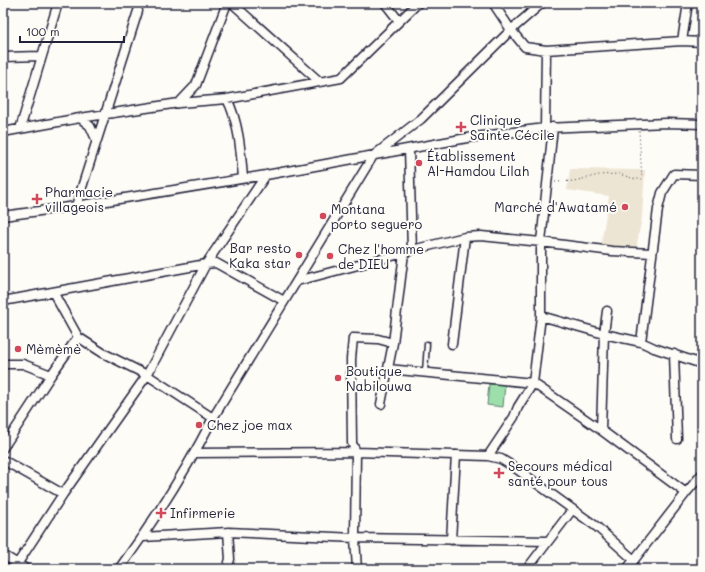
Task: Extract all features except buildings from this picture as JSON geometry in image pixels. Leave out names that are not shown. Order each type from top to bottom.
[{"type":"street","points":[[20,129],[58,3]]},
{"type":"street","points":[[179,103],[196,85],[227,3]]},
{"type":"street","points":[[232,3],[320,82]]},
{"type":"street","points":[[385,3],[399,21]]},
{"type":"street","points":[[3,132],[104,114],[179,103],[227,99],[341,78],[418,3]]},
{"type":"street","points":[[493,3],[511,30],[525,47],[546,50],[702,42]]},
{"type":"street","points":[[119,569],[143,537],[195,453],[213,418],[373,156],[421,119],[511,30],[542,3]]},
{"type":"street","points":[[682,42],[688,3]]},
{"type":"street","points":[[76,206],[96,139],[138,11]]},
{"type":"street","points":[[488,456],[514,417],[518,407],[533,383],[541,316],[541,242],[548,182],[549,128],[546,50]]},
{"type":"street","points":[[3,58],[41,56]]},
{"type":"street","points":[[227,99],[233,110],[241,159],[242,178]]},
{"type":"street","points":[[80,118],[90,126],[96,139]]},
{"type":"street","points":[[3,216],[76,206],[266,175],[467,138],[549,128],[667,123],[702,124]]},
{"type":"street","points":[[381,404],[393,343],[408,251],[409,149]]},
{"type":"street","points":[[641,342],[658,209],[662,194],[674,174],[702,175]]},
{"type":"street","points":[[15,566],[63,494],[147,375],[206,264],[266,175]]},
{"type":"street","points":[[296,281],[408,251],[465,238],[481,236],[612,251],[652,253]]},
{"type":"street","points":[[452,344],[465,238]]},
{"type":"street","points":[[3,301],[206,264],[220,264],[284,301]]},
{"type":"street","points":[[53,292],[78,337],[104,353],[147,375],[213,418]]},
{"type":"street","points":[[601,430],[604,334],[607,311]]},
{"type":"street","points":[[541,316],[604,334],[641,342],[654,348],[702,364]]},
{"type":"street","points":[[3,448],[50,375],[78,337]]},
{"type":"street","points":[[357,569],[355,538],[356,452],[352,443],[352,338],[393,343]]},
{"type":"street","points":[[674,354],[677,439]]},
{"type":"street","points":[[3,364],[23,364],[50,375]]},
{"type":"street","points":[[388,369],[533,383],[601,430],[686,493]]},
{"type":"street","points":[[195,453],[356,452],[488,456],[501,459],[597,528],[634,560]]},
{"type":"street","points":[[451,540],[456,455]]},
{"type":"street","points":[[3,460],[63,494]]},
{"type":"street","points":[[627,569],[702,474]]},
{"type":"street","points":[[527,569],[572,510]]},
{"type":"street","points":[[143,537],[228,532],[355,538],[548,542]]},
{"type":"street","points":[[227,569],[230,559],[228,532]]},
{"type":"street","points":[[3,555],[15,566],[26,569]]},
{"type":"lane","points":[[425,372],[427,344]]},
{"type":"path","points":[[548,182],[574,181],[599,174],[619,174],[635,179],[642,179],[639,125]]},
{"type":"shaded area","name":"Marché d'Awatamé","points":[[570,169],[645,170],[642,217],[636,249],[601,245],[609,196],[567,190]]},
{"type":"green space","points":[[489,384],[505,384],[503,407],[487,405]]},
{"type":"place","name":"Clinique Sainte Cécile","points":[[461,127]]},
{"type":"place","name":"Établissement Al-Hamdou Lilah","points":[[419,163]]},
{"type":"place","name":"Pharmacie villageois","points":[[37,199]]},
{"type":"place","name":"Marché d'Awatamé","points":[[625,207]]},
{"type":"place","name":"Montana porto seguero","points":[[323,216]]},
{"type":"place","name":"Bar resto Kaka star","points":[[299,255]]},
{"type":"place","name":"Chez l'homme de DIEU","points":[[330,256]]},
{"type":"place","name":"Mèmèmè","points":[[18,349]]},
{"type":"place","name":"Boutique Nabilouwa","points":[[338,378]]},
{"type":"place","name":"Chez joe max","points":[[199,425]]},
{"type":"place","name":"Secours médical santé pour tous","points":[[499,473]]},
{"type":"place","name":"Infirmerie","points":[[161,513]]}]
